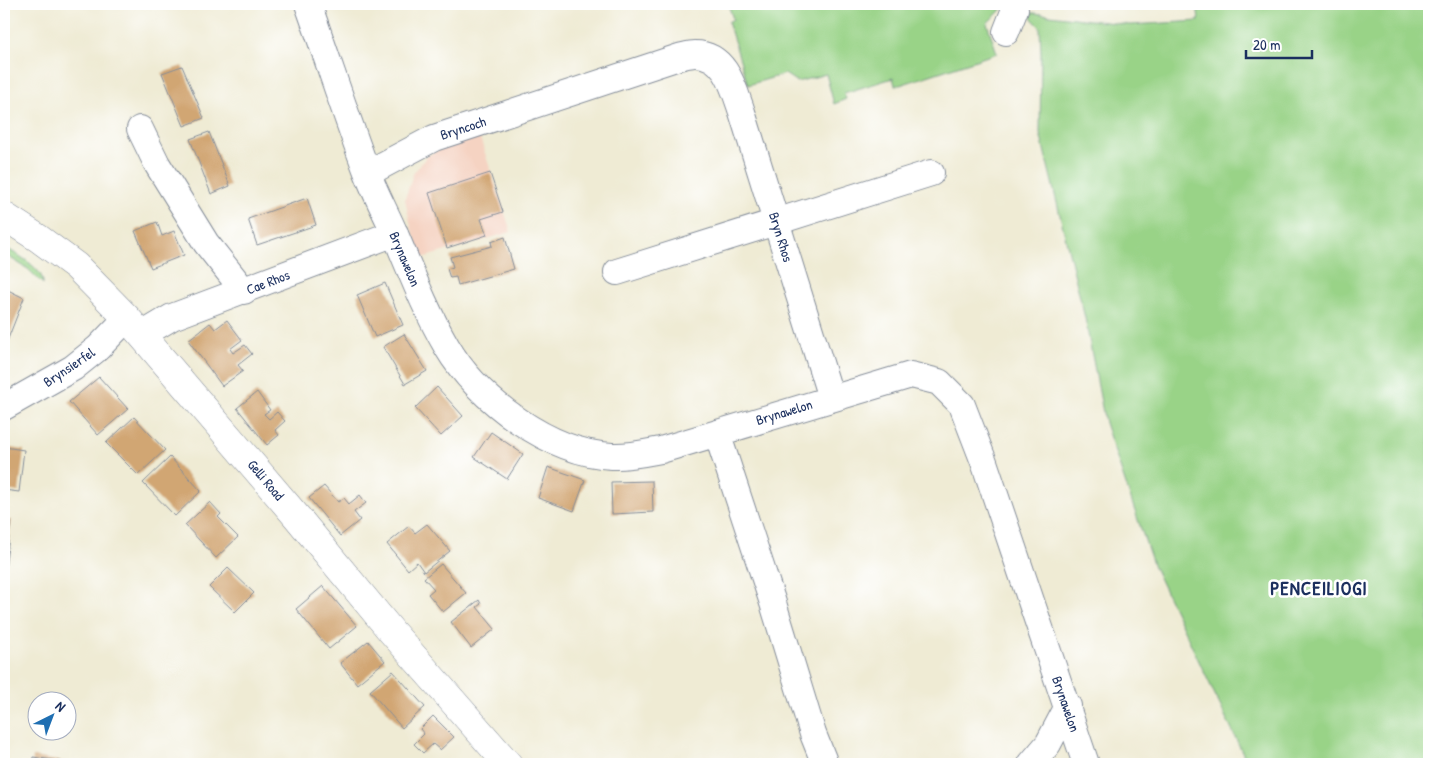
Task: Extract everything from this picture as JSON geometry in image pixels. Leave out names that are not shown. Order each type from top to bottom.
[{"type":"main road","name":"Gelli Road","points":[[4,216],[76,266],[135,326],[392,632],[508,764]]},
{"type":"street","points":[[308,4],[368,173]]},
{"type":"street","points":[[1006,32],[1015,10],[1013,4]]},
{"type":"street","name":"Bryncoch","points":[[368,173],[434,138],[679,57],[695,54],[710,58],[729,76]]},
{"type":"street","name":"Bryn Rhos","points":[[729,76],[777,222],[831,398]]},
{"type":"street","points":[[140,130],[157,164],[206,244],[244,291]]},
{"type":"street","name":"Brynawelon","points":[[368,173],[418,290],[447,348],[464,372],[492,400],[515,418],[538,433],[579,451],[612,456],[661,450],[911,375],[939,382],[962,405],[1068,706],[1086,764]]},
{"type":"street","points":[[617,272],[931,173]]},
{"type":"street","name":"Cae Rhos","points":[[135,326],[172,318],[395,233]]},
{"type":"street","name":"Brynsierfel","points":[[4,407],[73,368],[98,348],[135,326]]},
{"type":"street","points":[[717,433],[773,603],[813,734],[825,764]]},
{"type":"street","points":[[1031,764],[1048,744],[1068,706]]},
{"type":"shaded area","points":[[479,135],[511,232],[422,258],[411,227],[405,199],[413,174],[426,157],[436,151]]},
{"type":"green space","points":[[728,4],[1005,4],[987,23],[997,53],[900,85],[895,85],[893,78],[844,93],[846,99],[834,104],[826,74],[797,82],[785,74],[748,85],[728,22],[733,19]]},
{"type":"green space","points":[[1197,4],[1429,4],[1429,764],[1248,764],[1154,567],[1105,423],[1085,318],[1040,133],[1040,27],[1026,12],[1130,25],[1199,21]]},
{"type":"green space","points":[[4,247],[34,267],[39,272],[43,284],[28,269],[4,254]]},
{"type":"building","points":[[182,66],[204,118],[184,126],[162,73]]},
{"type":"building","points":[[209,132],[230,186],[211,194],[190,139]]},
{"type":"building","points":[[490,173],[503,212],[481,219],[487,235],[447,248],[429,193]]},
{"type":"building","points":[[307,198],[316,225],[257,245],[248,219]]},
{"type":"building","points":[[157,222],[162,236],[174,231],[184,255],[151,268],[135,231]]},
{"type":"building","points":[[505,237],[514,269],[458,285],[456,277],[450,278],[447,269],[453,267],[450,257],[492,246],[491,242]]},
{"type":"building","points":[[385,283],[403,325],[375,337],[357,295]]},
{"type":"building","points":[[4,288],[24,298],[4,349]]},
{"type":"building","points":[[227,320],[242,340],[230,349],[233,353],[245,345],[252,354],[238,365],[243,371],[222,386],[188,340],[210,323],[215,329]]},
{"type":"building","points":[[404,334],[427,371],[405,384],[383,347]]},
{"type":"building","points":[[99,377],[128,409],[98,435],[69,402]]},
{"type":"building","points":[[437,387],[463,416],[441,436],[415,408]]},
{"type":"building","points":[[257,392],[270,410],[264,414],[269,419],[277,412],[285,421],[275,430],[279,435],[267,445],[237,408]]},
{"type":"building","points":[[134,417],[165,450],[138,475],[106,443]]},
{"type":"building","points":[[491,432],[523,454],[507,479],[474,457]]},
{"type":"building","points":[[4,447],[24,450],[19,492],[4,490]]},
{"type":"building","points":[[170,457],[201,491],[175,516],[143,483]]},
{"type":"building","points":[[548,467],[585,480],[574,511],[538,498]]},
{"type":"building","points":[[652,481],[653,512],[612,514],[611,482]]},
{"type":"building","points":[[324,486],[338,502],[344,498],[349,504],[360,495],[366,503],[354,512],[360,520],[340,536],[309,498]]},
{"type":"building","points":[[210,502],[221,514],[218,517],[238,537],[216,558],[185,525]]},
{"type":"building","points":[[4,520],[11,520],[5,570],[4,570]]},
{"type":"building","points":[[427,524],[450,551],[424,572],[417,562],[408,570],[387,544],[409,526],[415,533]]},
{"type":"building","points":[[441,564],[466,593],[443,612],[428,594],[434,589],[424,578]]},
{"type":"building","points":[[228,568],[254,593],[235,612],[209,587]]},
{"type":"building","points":[[323,586],[357,626],[329,649],[296,609]]},
{"type":"building","points":[[479,600],[481,604],[477,607],[495,629],[471,648],[451,622]]},
{"type":"building","points":[[368,641],[385,661],[357,684],[340,663]]},
{"type":"building","points":[[393,671],[425,707],[402,728],[370,691]]},
{"type":"building","points":[[433,716],[454,737],[440,750],[433,744],[423,753],[414,744],[424,734],[420,729]]},
{"type":"building","points":[[33,757],[72,763],[72,764],[32,764]]},
{"type":"district","name":"PENCEILIOGI","points":[[1319,588]]}]
